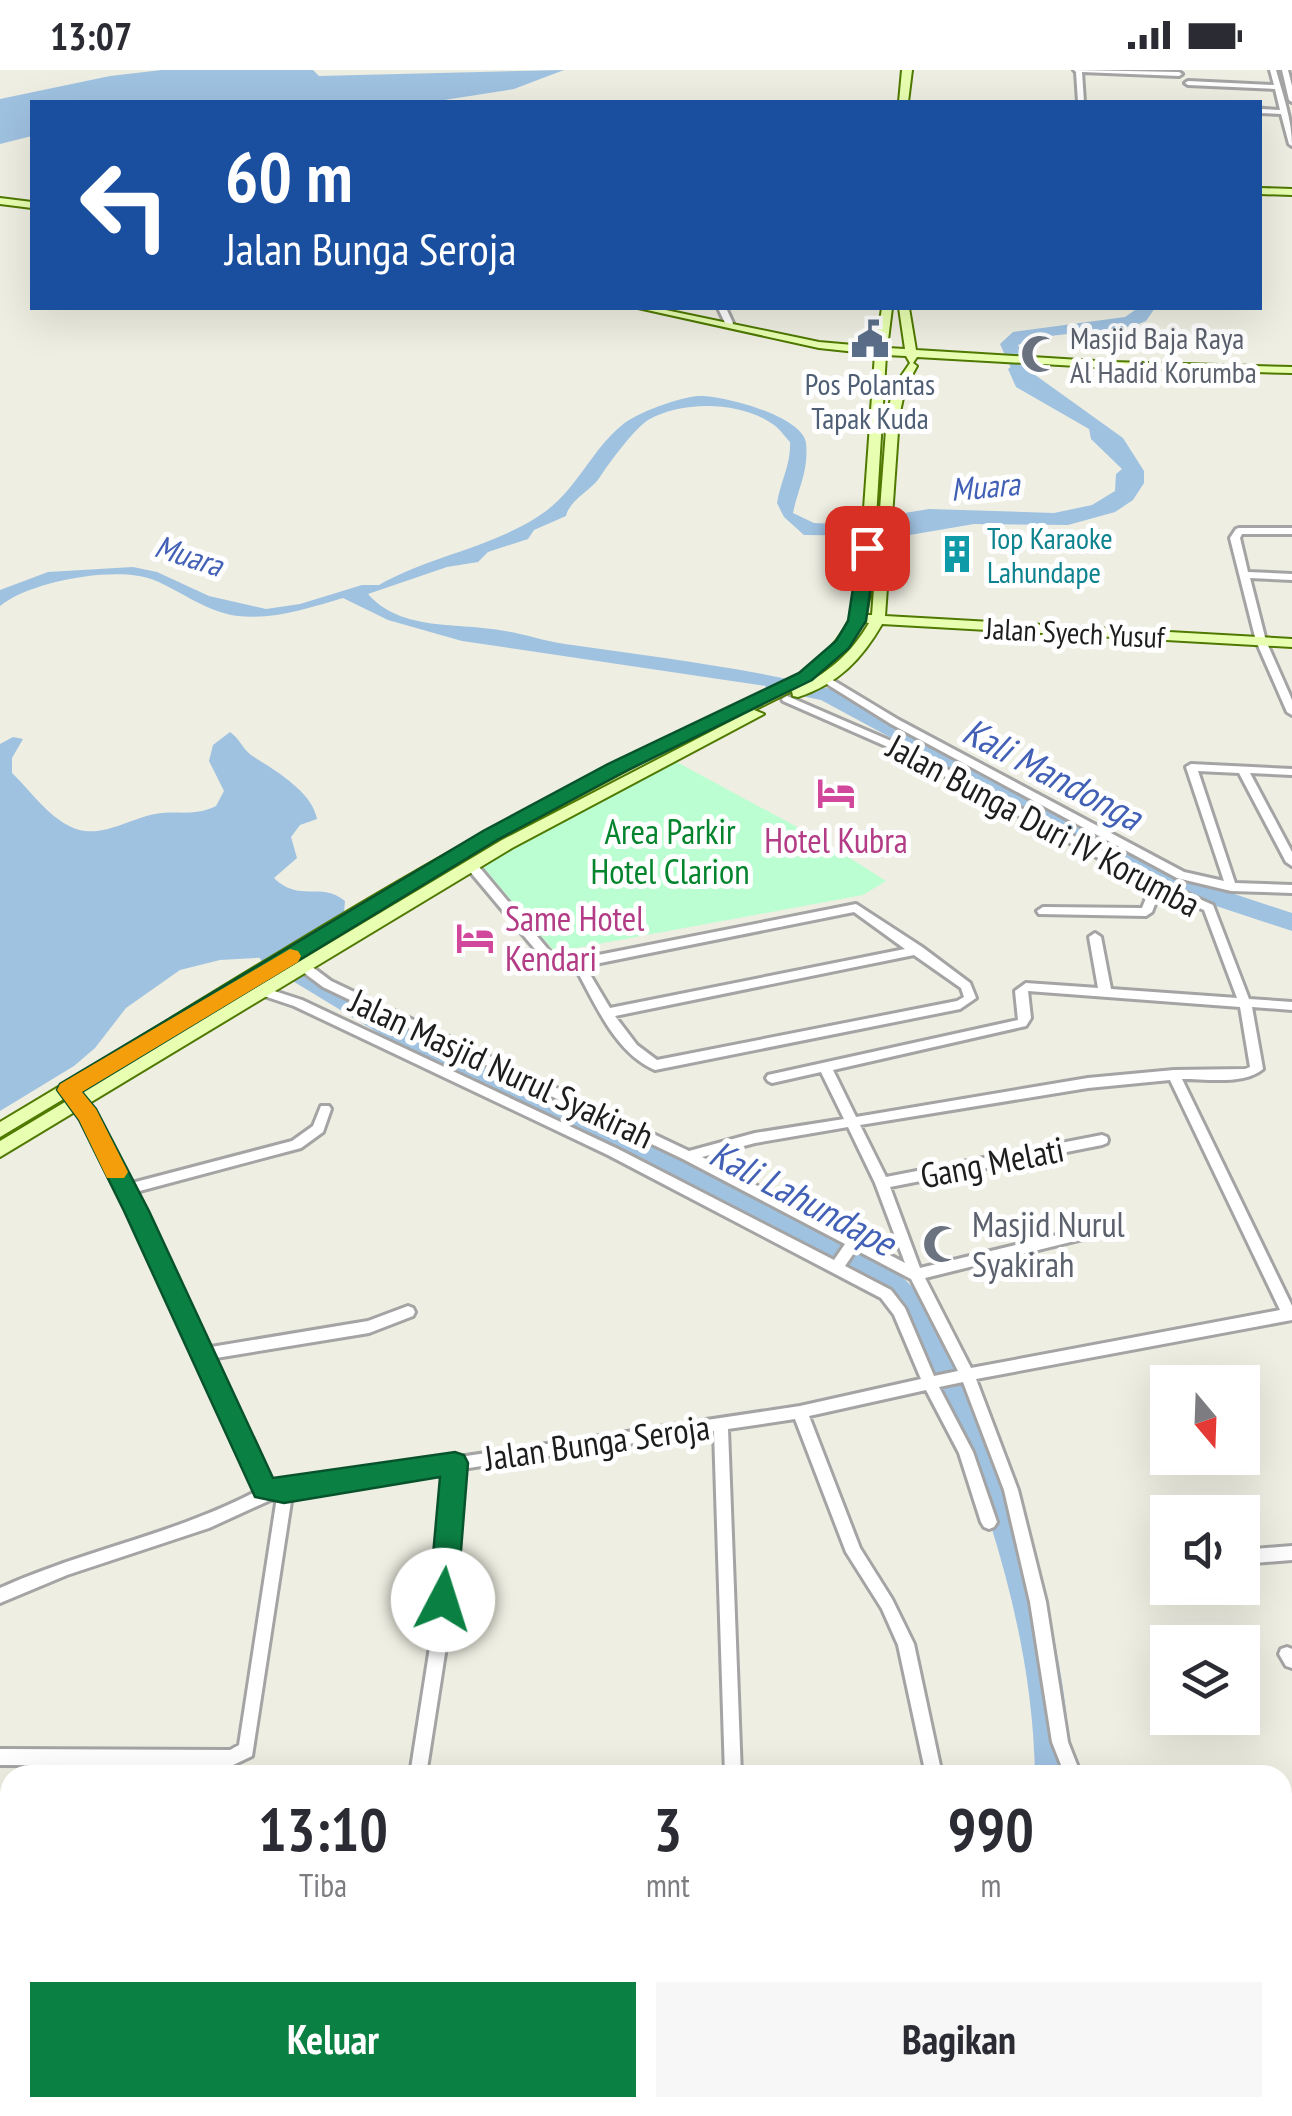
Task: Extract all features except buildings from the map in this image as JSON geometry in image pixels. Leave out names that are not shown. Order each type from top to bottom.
[{"type":"main road","points":[[904,100],[907,70]]},
{"type":"main road","points":[[916,100],[918,70]]},
{"type":"main road","points":[[1262,189],[1292,190]]},
{"type":"main road","points":[[0,201],[30,205]]},
{"type":"main road","points":[[654,310],[879,353],[996,362],[1292,370]]},
{"type":"main road","points":[[297,964],[576,806],[783,697],[843,644],[858,618],[867,548],[879,353],[886,310]]},
{"type":"main road","points":[[0,1130],[74,1096],[265,984],[546,805],[825,680],[859,652],[878,620],[898,388],[910,355],[904,310]]},
{"type":"main road","points":[[879,353],[910,355]]},
{"type":"main road","name":"Jalan Syech Yusuf","points":[[858,618],[1292,643]]},
{"type":"main road","points":[[0,1150],[74,1096]]},
{"type":"street","points":[[1081,100],[1078,70],[1179,72],[1189,86],[1216,90],[1278,87]]},
{"type":"street","points":[[1273,70],[1288,114],[1292,144]]},
{"type":"street","points":[[1285,70],[1292,100]]},
{"type":"street","points":[[1262,111],[1288,114]]},
{"type":"street","points":[[723,310],[729,323]]},
{"type":"street","points":[[1292,531],[1235,532],[1262,641],[1292,712]]},
{"type":"street","points":[[1243,575],[1292,577]]},
{"type":"street","points":[[825,680],[895,722],[1190,879],[1231,887],[1292,890]]},
{"type":"street","name":"Jalan Bunga Duri IV Korumba","points":[[783,697],[902,749],[1213,912],[1245,1003],[1256,1072],[1174,1075]]},
{"type":"street","points":[[1231,887],[1192,767],[1292,772]]},
{"type":"street","points":[[1244,772],[1292,862]]},
{"type":"street","points":[[470,865],[550,963],[578,963],[852,908],[872,917],[966,986],[969,1000],[960,1005],[655,1064],[645,1060],[607,1013],[578,963]]},
{"type":"street","points":[[1044,910],[1146,912],[1157,885]]},
{"type":"street","points":[[1095,937],[1105,991]]},
{"type":"street","points":[[607,1013],[918,950]]},
{"type":"street","name":"Jalan Masjid Nurul Syakirah","points":[[297,964],[327,984],[688,1156],[852,1246],[916,1275]]},
{"type":"street","points":[[265,984],[612,1152],[892,1300],[966,1452],[989,1522]]},
{"type":"street","points":[[772,1078],[1022,1023],[1024,987],[1292,1006]]},
{"type":"street","points":[[826,1068],[882,1183],[916,1275],[965,1376],[1011,1490],[1038,1602],[1060,1742],[1070,1765]]},
{"type":"street","points":[[688,1156],[755,1138],[1088,1083],[1174,1075],[1291,1314]]},
{"type":"street","points":[[74,1096],[124,1190],[261,1485],[277,1492]]},
{"type":"street","points":[[124,1190],[279,1152],[319,1130],[324,1109]]},
{"type":"street","name":"Gang Melati","points":[[882,1183],[1102,1140]]},
{"type":"street","points":[[916,1275],[1112,1227]]},
{"type":"street","points":[[836,1268],[852,1246]]},
{"type":"street","points":[[894,1265],[908,1254]]},
{"type":"street","points":[[200,1354],[369,1326],[408,1312]]},
{"type":"street","name":"Jalan Bunga Seroja","points":[[277,1492],[800,1412],[965,1376],[1291,1314]]},
{"type":"street","points":[[800,1412],[854,1552],[887,1604],[906,1644],[932,1765]]},
{"type":"street","points":[[721,1424],[733,1765]]},
{"type":"street","points":[[420,1765],[440,1634],[455,1463]]},
{"type":"street","points":[[0,1596],[57,1570],[229,1516],[277,1492]]},
{"type":"street","points":[[0,1757],[230,1758],[246,1750],[273,1590],[277,1492]]},
{"type":"street","points":[[1260,1556],[1292,1553]]},
{"type":"green space","name":"Area Parkir Hotel Clarion","points":[[673,760],[823,841],[886,881],[863,895],[555,952],[482,866]]},
{"type":"water","points":[[162,70],[313,70],[319,76],[564,70],[514,89],[444,100],[30,100],[30,136],[0,144],[0,99],[110,76]]},
{"type":"water","name":"Muara","points":[[1024,367],[1123,438],[1144,471],[1144,483],[1133,500],[1115,512],[1068,525],[974,524],[904,536],[804,535],[784,517],[777,503],[790,442],[774,425],[746,411],[694,406],[662,413],[642,424],[566,516],[534,530],[528,539],[488,552],[478,562],[447,567],[368,594],[381,606],[414,620],[487,628],[557,643],[792,680],[780,688],[462,641],[388,620],[343,598],[278,615],[238,616],[217,611],[154,580],[119,574],[52,583],[0,606],[0,590],[48,572],[133,567],[157,572],[209,596],[266,609],[300,604],[362,585],[379,585],[527,523],[557,502],[601,446],[628,421],[658,407],[699,396],[760,409],[801,433],[806,443],[806,462],[793,513],[814,523],[837,524],[929,509],[1054,513],[1092,505],[1115,491],[1116,474],[1122,469],[1091,439],[1089,429],[1016,387],[1008,369]]},
{"type":"water","points":[[230,732],[251,755],[300,790],[314,809],[317,819],[300,825],[291,837],[297,858],[274,878],[292,889],[336,895],[345,901],[344,912],[272,957],[220,960],[180,970],[126,1008],[95,1048],[74,1066],[0,1111],[0,744],[13,737],[23,739],[12,758],[12,773],[64,823],[94,831],[155,814],[216,806],[224,791],[209,761],[213,745]]},
{"type":"waterway","name":"Muara","points":[[1262,109],[1281,110]]},
{"type":"waterway","name":"Muara","points":[[1043,393],[1025,378],[1009,344],[1019,336],[1034,333],[1128,322],[1145,310]]},
{"type":"waterway","name":"Kali Mandonga","points":[[775,684],[828,695],[1189,888],[1292,922]]},
{"type":"waterway","name":"Kali Lahundape","points":[[272,957],[389,1027],[858,1259],[885,1279],[911,1306],[941,1357],[993,1477],[1030,1612],[1052,1733],[1053,1765]]},
{"type":"slow traffic","points":[[116,1172],[88,1115],[68,1090],[290,956]]},
{"type":"place","name":"Pos Polantas Tapak Kuda","points":[[870,339]]},
{"type":"place","name":"Masjid Baja Raya Al Hadid Korumba","points":[[1040,354]]},
{"type":"place","name":"Top Karaoke Lahundape","points":[[957,554]]},
{"type":"place","name":"Hotel Kubra","points":[[836,793]]},
{"type":"place","name":"Same Hotel Kendari","points":[[475,938]]},
{"type":"place","name":"Masjid Nurul Syakirah","points":[[942,1244]]},
{"type":"route","points":[[443,1600],[455,1463],[284,1492],[265,1489],[100,1138],[68,1090],[490,836],[617,768],[806,676],[843,644],[857,621],[866,581],[867,548]]}]
